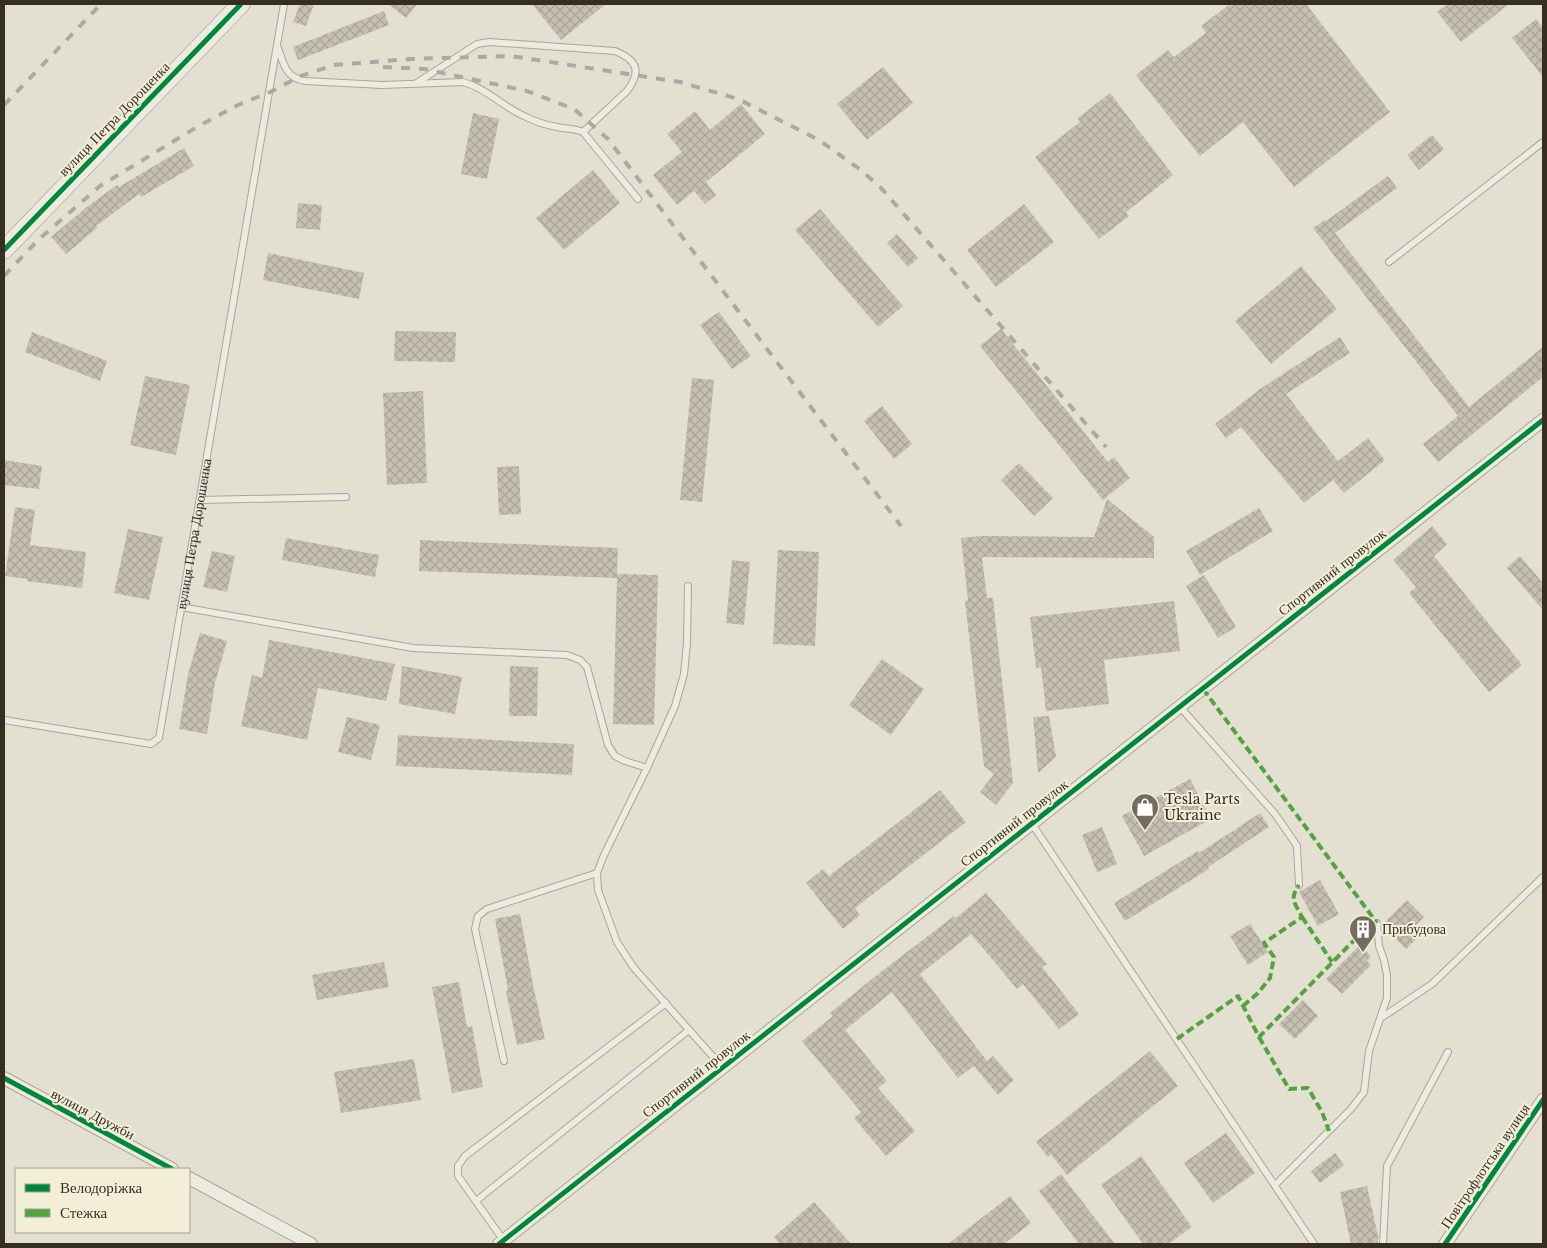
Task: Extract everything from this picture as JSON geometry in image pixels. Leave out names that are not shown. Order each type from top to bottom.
[{"type":"street","name":"вулиця Петра Дорошенка","points":[[4,250],[241,4]]},
{"type":"street","name":"Спортивний провулок","points":[[502,1242],[1543,420]]},
{"type":"street","name":"вулиця Дружби","points":[[4,1078],[170,1168]]},
{"type":"street","name":"Повітрофлотська вулиця","points":[[1445,1244],[1543,1100]]},
{"type":"street","points":[[190,1179],[311,1244]]},
{"type":"lane","name":"вулиця Петра Дорошенка","points":[[4,720],[151,744],[159,738],[284,4]]},
{"type":"lane","points":[[414,85],[477,44],[489,42],[615,51],[626,55],[634,63],[635,79],[627,91],[583,132]]},
{"type":"lane","points":[[277,47],[288,73],[294,79],[305,82],[382,85],[463,82],[473,85],[524,116],[542,123],[583,132],[638,199]]},
{"type":"lane","points":[[1389,262],[1543,142]]},
{"type":"lane","points":[[200,500],[346,497]]},
{"type":"lane","points":[[688,586],[687,643],[684,674],[675,706],[604,855],[597,873],[598,890],[617,942],[634,968],[723,1068]]},
{"type":"lane","points":[[181,607],[413,648],[568,655],[574,657],[587,667],[608,745],[616,756],[647,768]]},
{"type":"lane","points":[[1180,707],[1275,814],[1297,846],[1299,885]]},
{"type":"lane","points":[[1032,824],[1314,1244]]},
{"type":"lane","points":[[504,1061],[475,929],[478,916],[487,909],[597,873]]},
{"type":"lane","points":[[1381,1018],[1432,984],[1543,877]]},
{"type":"lane","points":[[1275,1185],[1351,1109],[1364,1092],[1369,1051],[1387,998],[1387,975],[1379,946],[1377,923]]},
{"type":"lane","points":[[502,1242],[458,1176],[458,1166],[465,1156],[666,1003]]},
{"type":"lane","points":[[476,1201],[689,1030]]},
{"type":"lane","points":[[1383,1244],[1387,1166],[1448,1052]]},
{"type":"building","points":[[300,4],[314,4],[306,26],[293,22]]},
{"type":"building","points":[[388,4],[417,4],[406,18]]},
{"type":"building","points":[[532,4],[606,4],[561,40]]},
{"type":"building","points":[[1230,4],[1306,4],[1390,112],[1294,187],[1243,122],[1200,156],[1136,75],[1168,50],[1174,57],[1206,33],[1201,26]]},
{"type":"building","points":[[1448,4],[1509,4],[1461,42],[1437,12]]},
{"type":"building","points":[[384,11],[389,25],[298,60],[293,47]]},
{"type":"building","points":[[1536,19],[1543,28],[1543,77],[1512,38]]},
{"type":"building","points":[[883,67],[913,103],[867,140],[837,104]]},
{"type":"building","points":[[1110,93],[1173,175],[1126,212],[1129,216],[1099,239],[1035,157],[1080,122],[1078,118]]},
{"type":"building","points":[[741,104],[765,134],[706,182],[716,195],[705,204],[694,191],[677,205],[653,175],[682,152],[667,134],[695,111],[710,130]]},
{"type":"building","points":[[473,113],[499,119],[487,179],[461,174]]},
{"type":"building","points":[[1432,135],[1444,149],[1419,170],[1407,155]]},
{"type":"building","points":[[184,148],[194,166],[141,197],[139,194],[96,226],[97,228],[66,254],[51,237],[117,185],[119,187]]},
{"type":"building","points":[[593,170],[620,203],[564,250],[536,218]]},
{"type":"building","points":[[1388,176],[1397,188],[1335,233],[1469,407],[1543,347],[1543,377],[1438,462],[1423,444],[1458,416],[1313,228],[1326,221]]},
{"type":"building","points":[[298,203],[322,205],[320,230],[296,228]]},
{"type":"building","points":[[1024,204],[1054,242],[996,287],[967,250]]},
{"type":"building","points":[[820,209],[903,306],[878,327],[795,230]]},
{"type":"building","points":[[897,234],[918,258],[908,267],[887,243]]},
{"type":"building","points":[[268,253],[364,273],[359,299],[263,280]]},
{"type":"building","points":[[1301,266],[1337,309],[1271,364],[1235,321]]},
{"type":"building","points":[[719,312],[751,356],[732,369],[700,325]]},
{"type":"building","points":[[1001,329],[1108,462],[1114,457],[1130,478],[1103,500],[980,346]]},
{"type":"building","points":[[395,331],[456,332],[455,362],[394,361]]},
{"type":"building","points":[[32,332],[107,361],[100,381],[25,352]]},
{"type":"building","points":[[1340,337],[1350,353],[1286,394],[1338,461],[1368,438],[1385,460],[1344,493],[1333,480],[1304,503],[1241,427],[1226,438],[1215,424],[1260,389]]},
{"type":"building","points":[[145,376],[190,385],[176,455],[130,445]]},
{"type":"building","points":[[692,378],[714,380],[702,502],[680,500]]},
{"type":"building","points":[[423,391],[427,483],[387,485],[383,393]]},
{"type":"building","points":[[882,406],[912,444],[894,459],[864,421]]},
{"type":"building","points":[[4,460],[42,466],[39,489],[4,485]]},
{"type":"building","points":[[1019,463],[1053,498],[1034,516],[1001,480]]},
{"type":"building","points":[[519,466],[521,514],[499,515],[497,467]]},
{"type":"building","points":[[1107,499],[1154,537],[1154,558],[982,557],[987,598],[993,598],[1013,783],[996,805],[980,792],[994,774],[984,766],[965,601],[968,600],[961,538],[981,536],[1094,537]]},
{"type":"building","points":[[15,507],[35,510],[30,545],[86,552],[82,588],[27,581],[27,579],[5,576]]},
{"type":"building","points":[[1259,508],[1273,531],[1200,575],[1186,551]]},
{"type":"building","points":[[1432,526],[1447,544],[1434,556],[1522,665],[1489,692],[1409,593],[1416,587],[1393,560]]},
{"type":"building","points":[[128,529],[163,537],[149,600],[114,593]]},
{"type":"building","points":[[286,538],[379,555],[375,577],[282,560]]},
{"type":"building","points":[[420,540],[618,548],[617,574],[658,575],[654,725],[613,724],[617,578],[419,571]]},
{"type":"building","points":[[778,550],[819,552],[815,646],[773,644]]},
{"type":"building","points":[[212,551],[235,556],[227,592],[203,587]]},
{"type":"building","points":[[1520,556],[1543,583],[1543,610],[1507,568]]},
{"type":"building","points":[[732,560],[750,562],[744,625],[726,623]]},
{"type":"building","points":[[1204,575],[1236,627],[1218,638],[1186,586]]},
{"type":"building","points":[[1174,601],[1180,651],[1104,660],[1109,704],[1046,711],[1041,667],[1036,668],[1030,617]]},
{"type":"building","points":[[200,633],[227,641],[215,683],[207,734],[179,729],[188,674]]},
{"type":"building","points":[[269,640],[395,664],[386,701],[318,688],[307,740],[241,726],[252,675],[262,678]]},
{"type":"building","points":[[882,659],[924,689],[891,735],[849,705]]},
{"type":"building","points":[[402,666],[462,677],[455,714],[399,704]]},
{"type":"building","points":[[510,666],[538,667],[537,716],[509,716]]},
{"type":"building","points":[[1049,716],[1056,757],[1038,773],[1033,717]]},
{"type":"building","points":[[347,717],[380,725],[371,760],[338,752]]},
{"type":"building","points":[[398,735],[574,744],[572,775],[396,766]]},
{"type":"building","points":[[1190,779],[1211,819],[1144,856],[1122,816]]},
{"type":"building","points":[[940,790],[966,822],[855,908],[860,915],[843,929],[806,883],[823,869],[829,876]]},
{"type":"building","points":[[1260,813],[1269,827],[1208,867],[1209,869],[1125,921],[1114,903],[1198,851],[1199,853]]},
{"type":"building","points":[[1102,827],[1117,864],[1097,872],[1082,835]]},
{"type":"building","points":[[1320,880],[1339,914],[1318,926],[1299,892]]},
{"type":"building","points":[[986,893],[1047,964],[1042,967],[1079,1014],[1059,1029],[1023,984],[1017,989],[971,934],[920,974],[987,1061],[993,1056],[1014,1080],[998,1095],[974,1066],[958,1078],[892,992],[845,1030],[887,1081],[878,1088],[915,1131],[886,1156],[854,1118],[861,1112],[802,1041],[833,1016],[830,1013],[877,975],[954,916],[956,918]]},
{"type":"building","points":[[1407,900],[1424,917],[1411,930],[1418,937],[1406,949],[1382,925]]},
{"type":"building","points":[[520,914],[545,1039],[517,1045],[506,991],[508,990],[495,919]]},
{"type":"building","points":[[1250,924],[1268,952],[1248,965],[1230,936]]},
{"type":"building","points":[[1360,945],[1371,956],[1367,961],[1371,965],[1342,994],[1326,979]]},
{"type":"building","points":[[384,962],[389,987],[317,1000],[312,975]]},
{"type":"building","points":[[459,982],[467,1027],[472,1026],[483,1087],[452,1093],[432,987]]},
{"type":"building","points":[[1303,1000],[1318,1016],[1295,1039],[1279,1024]]},
{"type":"building","points":[[1150,1051],[1178,1086],[1067,1175],[1051,1154],[1048,1157],[1036,1142]]},
{"type":"building","points":[[414,1059],[421,1100],[341,1113],[334,1072]]},
{"type":"building","points":[[1226,1133],[1255,1173],[1213,1203],[1184,1163]]},
{"type":"building","points":[[1335,1153],[1344,1165],[1320,1183],[1311,1171]]},
{"type":"building","points":[[1141,1156],[1192,1227],[1168,1244],[1143,1244],[1101,1185]]},
{"type":"building","points":[[1061,1174],[1115,1244],[1079,1244],[1039,1191]]},
{"type":"building","points":[[1367,1186],[1378,1244],[1351,1244],[1340,1192]]},
{"type":"building","points":[[1010,1196],[1031,1223],[1004,1244],[948,1244]]},
{"type":"building","points":[[814,1202],[851,1244],[780,1244],[774,1237]]},
{"type":"railway","points":[[4,105],[101,4]]},
{"type":"railway","points":[[4,276],[38,240],[100,186],[197,127],[238,105],[270,92],[301,76],[334,65],[411,59],[511,56],[680,82],[738,99],[819,140],[861,170],[882,189],[1106,447]]},
{"type":"railway","points":[[383,67],[424,69],[527,91],[574,109],[608,139],[901,526]]},
{"type":"marked path","points":[[1203,689],[1377,923]]},
{"type":"marked path","points":[[1243,1006],[1258,993],[1270,978],[1274,957],[1264,943],[1302,917],[1294,901],[1294,894],[1299,885]]},
{"type":"marked path","points":[[1302,917],[1332,962]]},
{"type":"marked path","points":[[1177,1039],[1238,996],[1259,1037],[1374,920]]},
{"type":"marked path","points":[[1259,1037],[1289,1089],[1308,1088],[1322,1112],[1329,1131]]},
{"type":"cycle path","points":[[4,250],[241,4]]},
{"type":"cycle path","points":[[499,1244],[1543,420]]},
{"type":"cycle path","points":[[4,1078],[170,1168]]},
{"type":"cycle path","points":[[1445,1244],[1543,1100]]},
{"type":"place","name":"Tesla Parts Ukraine","points":[[1145,831]]},
{"type":"place","name":"Прибудова","points":[[1363,953]]}]
